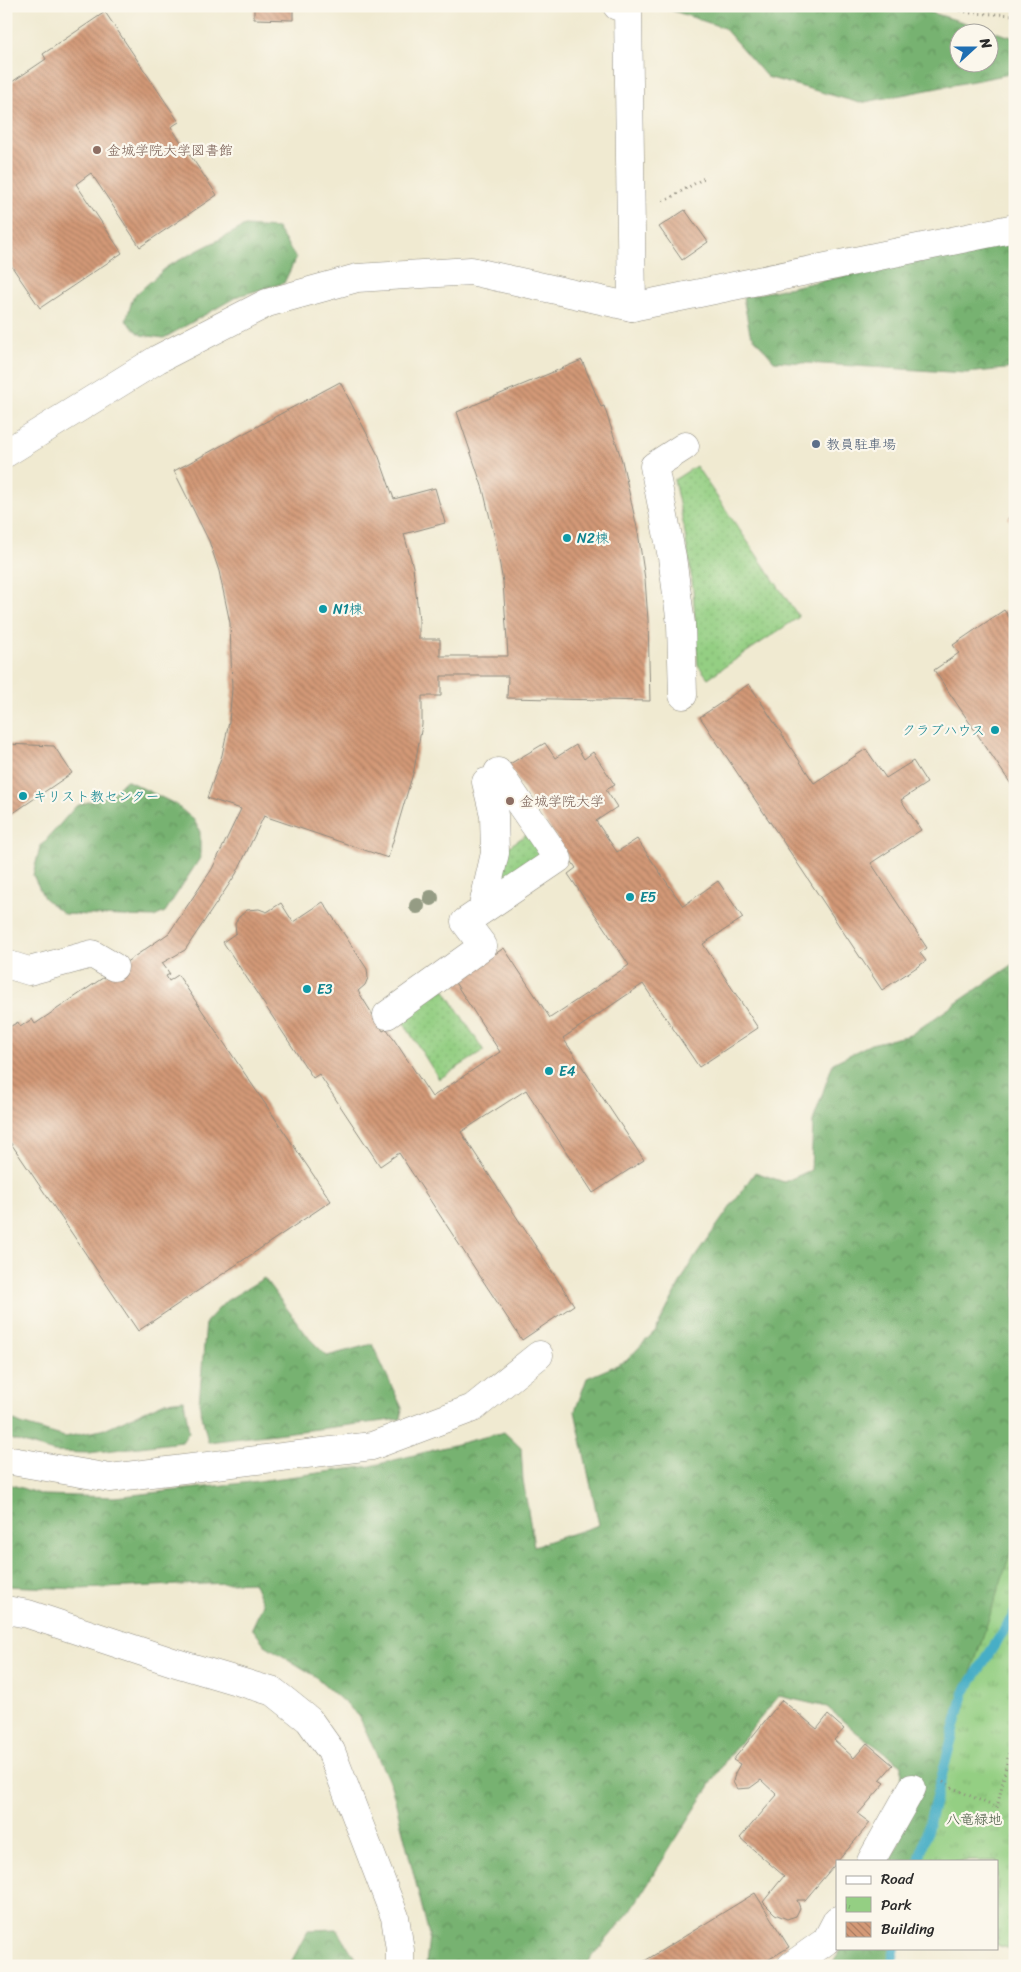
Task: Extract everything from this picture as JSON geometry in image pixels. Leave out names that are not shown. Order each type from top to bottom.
[{"type":"street","points":[[617,6],[628,9],[632,307]]},
{"type":"street","points":[[6,453],[158,359],[267,303],[357,278],[471,271],[632,307],[1015,228]]},
{"type":"street","points":[[683,695],[681,624],[672,557],[654,466],[685,446]]},
{"type":"street","points":[[387,1015],[483,946],[465,922],[558,859],[492,777],[495,853],[482,910]]},
{"type":"street","points":[[6,964],[29,971],[92,954],[114,968]]},
{"type":"street","points":[[6,1460],[110,1478],[372,1446],[473,1408],[539,1355]]},
{"type":"street","points":[[6,1610],[28,1614],[173,1662],[274,1692],[309,1720],[331,1751],[395,1917],[400,1950],[400,1966]]},
{"type":"street","points":[[872,1860],[912,1788]]},
{"type":"street","points":[[791,1966],[826,1941],[836,1922]]},
{"type":"path","points":[[941,6],[971,13],[1015,15]]},
{"type":"path","points":[[630,204],[668,199],[706,178]]},
{"type":"path","points":[[954,1788],[997,1808],[1015,1725]]},
{"type":"green space","points":[[659,6],[910,6],[962,22],[948,22],[948,72],[998,72],[998,33],[1015,38],[1015,73],[860,103],[767,77],[724,28]]},
{"type":"green space","points":[[245,226],[277,228],[296,258],[284,283],[238,296],[164,338],[141,335],[126,321],[133,297],[168,266]]},
{"type":"green space","points":[[1015,241],[1015,368],[966,373],[774,361],[750,333],[743,297]]},
{"type":"green space","points":[[696,466],[799,617],[708,678],[698,665],[693,588],[684,527],[674,480]]},
{"type":"green space","points":[[126,780],[175,804],[194,820],[200,832],[200,858],[165,912],[154,917],[64,914],[44,898],[33,875],[40,847],[76,806],[112,794]]},
{"type":"green space","points":[[532,831],[547,854],[491,893],[499,853]]},
{"type":"green space","points":[[1015,963],[1015,1950],[998,1945],[998,1860],[890,1860],[900,1841],[902,1765],[856,1732],[827,1707],[779,1696],[728,1757],[631,1910],[585,1966],[426,1966],[429,1935],[392,1788],[359,1716],[315,1676],[265,1645],[252,1628],[263,1604],[253,1582],[78,1589],[6,1586],[6,1483],[43,1495],[114,1497],[243,1483],[371,1466],[504,1432],[521,1448],[523,1480],[534,1546],[599,1525],[575,1411],[587,1378],[626,1361],[656,1330],[690,1264],[755,1172],[784,1182],[811,1170],[813,1121],[833,1063],[871,1044],[910,1035]]},
{"type":"green space","points":[[444,989],[484,1051],[439,1079],[400,1017]]},
{"type":"green space","points":[[264,1278],[309,1338],[327,1356],[372,1344],[402,1408],[401,1419],[208,1442],[199,1403],[206,1322],[226,1301]]},
{"type":"green space","points":[[184,1400],[189,1432],[182,1442],[88,1453],[54,1452],[6,1438],[6,1417],[21,1424],[65,1437],[102,1430],[165,1402]]},
{"type":"green space","name":"八竜緑地","points":[[1015,1539],[1015,1950],[998,1945],[998,1860],[922,1860],[967,1685]]},
{"type":"green space","points":[[337,1929],[360,1966],[289,1966],[308,1930]]},
{"type":"green space","points":[[841,1950],[894,1950],[887,1966],[831,1966]]},
{"type":"building","points":[[254,6],[293,6],[293,20],[254,19]]},
{"type":"building","name":"金城学院大学図書館","points":[[105,12],[179,122],[171,127],[217,195],[140,247],[91,173],[76,184],[122,253],[40,308],[6,258],[6,86],[46,59],[43,54]]},
{"type":"building","points":[[685,210],[708,242],[682,260],[659,227]]},
{"type":"building","points":[[582,360],[601,407],[604,406],[622,461],[638,532],[645,579],[648,620],[650,701],[507,698],[508,676],[441,676],[441,696],[422,696],[422,725],[414,770],[388,858],[264,816],[236,874],[185,950],[162,963],[170,974],[166,976],[169,981],[178,975],[331,1201],[138,1331],[6,1136],[6,1029],[18,1022],[20,1027],[32,1019],[35,1024],[169,933],[212,869],[241,809],[207,798],[222,755],[229,722],[232,689],[230,623],[219,571],[209,541],[174,471],[340,382],[379,457],[394,499],[435,488],[445,523],[404,534],[413,567],[419,620],[419,639],[440,639],[440,656],[508,656],[503,582],[496,543],[483,489],[457,412]]},
{"type":"building","points":[[1015,513],[1015,528],[1008,518]]},
{"type":"building","name":"クラブハウス","points":[[1004,610],[1015,625],[1015,790],[934,670],[959,653],[953,645]]},
{"type":"building","points":[[749,684],[814,783],[866,749],[886,778],[913,761],[927,783],[901,800],[921,830],[871,863],[927,948],[920,953],[926,961],[882,990],[700,717]]},
{"type":"building","points":[[545,743],[555,758],[576,745],[584,759],[593,752],[615,785],[606,790],[617,807],[596,821],[617,852],[637,839],[683,906],[718,881],[743,918],[703,944],[758,1028],[699,1067],[643,984],[563,1038],[644,1160],[593,1193],[526,1090],[461,1132],[574,1305],[522,1340],[399,1153],[380,1166],[319,1074],[313,1078],[223,942],[236,933],[235,924],[238,918],[247,910],[259,909],[267,912],[281,903],[293,922],[323,902],[367,969],[368,978],[365,985],[358,991],[383,1031],[387,1029],[432,1097],[500,1052],[454,981],[504,948],[550,1018],[629,965],[568,874],[576,868],[508,765]]},
{"type":"building","name":"キリスト教センター","points":[[6,744],[54,746],[72,773],[6,818]]},
{"type":"building","points":[[782,1700],[817,1729],[828,1715],[844,1729],[834,1740],[854,1758],[867,1743],[893,1765],[880,1780],[885,1783],[858,1814],[870,1823],[839,1860],[836,1860],[836,1863],[805,1900],[797,1900],[800,1908],[796,1916],[787,1919],[775,1914],[763,1902],[784,1876],[740,1838],[777,1795],[761,1780],[750,1788],[737,1789],[733,1782],[740,1764],[733,1760]]},
{"type":"building","points":[[755,1893],[789,1947],[758,1966],[645,1966],[643,1962]]},
{"type":"waterway","points":[[919,1860],[964,1693],[1015,1613]]},
{"type":"waterway","points":[[891,1966],[895,1950]]},
{"type":"place","name":"金城学院大学図書館","points":[[97,150]]},
{"type":"place","name":"教員駐車場","points":[[816,444]]},
{"type":"place","name":"N2棟","points":[[567,538]]},
{"type":"place","name":"N1棟","points":[[323,609]]},
{"type":"place","name":"クラブハウス","points":[[995,730]]},
{"type":"place","name":"キリスト教センター","points":[[23,796]]},
{"type":"place","name":"金城学院大学","points":[[510,801]]},
{"type":"place","name":"E5","points":[[630,897]]},
{"type":"place","name":"E3","points":[[307,989]]},
{"type":"place","name":"E4","points":[[549,1071]]}]
